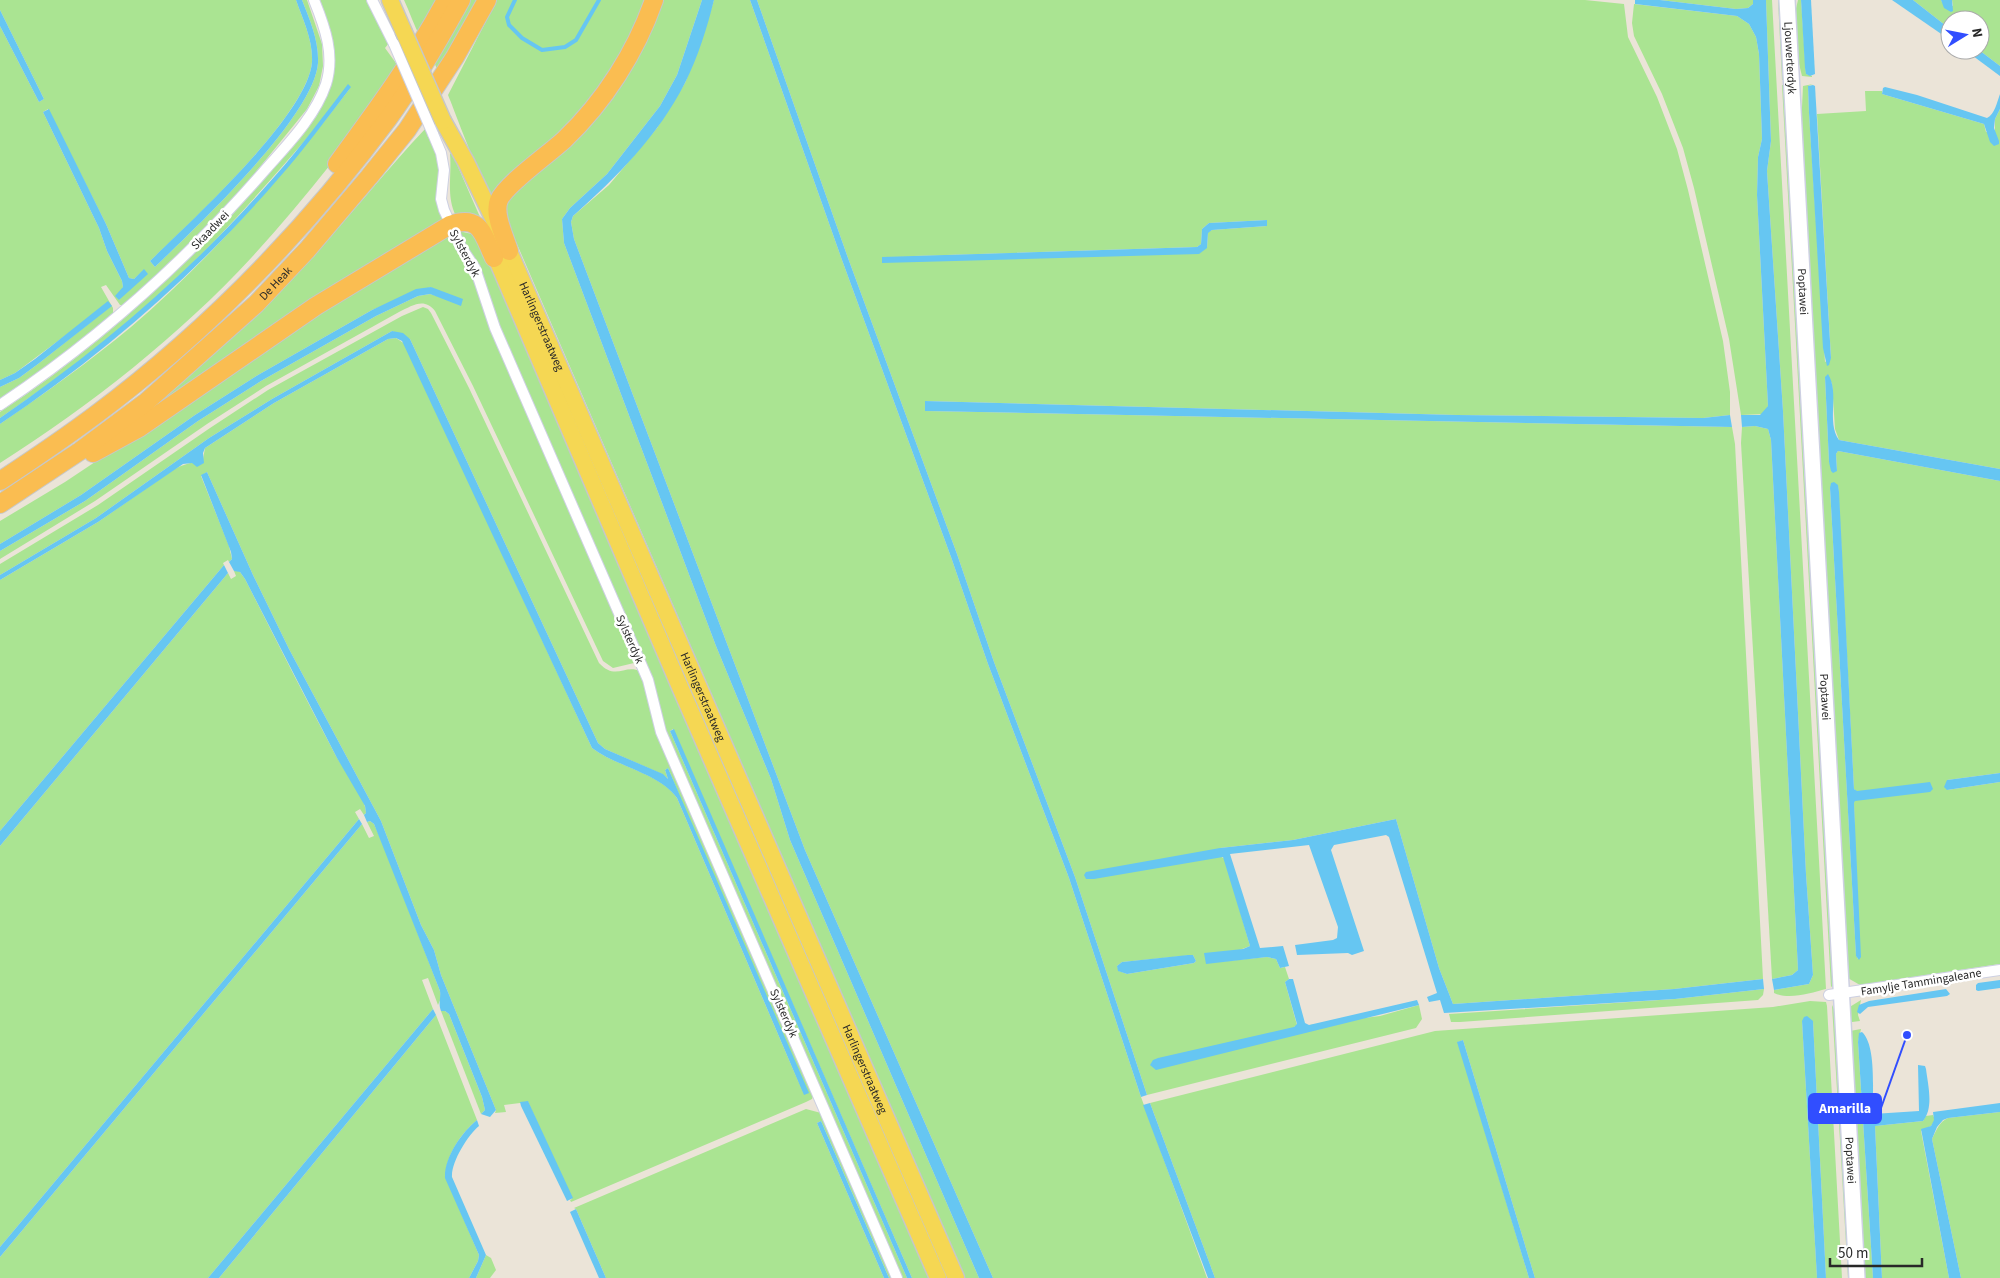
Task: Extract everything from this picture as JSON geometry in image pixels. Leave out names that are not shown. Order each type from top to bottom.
[{"type":"highway","points":[[247,282],[296,214],[331,172],[384,100],[431,29],[446,0]]},
{"type":"highway","name":"De Heak","points":[[0,481],[94,416],[198,329],[247,282],[321,203],[388,118],[441,37],[461,0]]},
{"type":"highway","name":"De Heak","points":[[7,500],[80,451],[146,402],[256,304],[307,250],[407,130],[455,57],[487,0]]},
{"type":"highway","points":[[502,255],[497,210],[502,196],[512,184],[564,140],[586,117],[619,73],[637,41],[654,0]]},
{"type":"highway","points":[[7,500],[139,428],[316,306],[450,225],[466,221],[473,222],[480,227],[502,255]]},
{"type":"main road","name":"Harlingerstraatweg","points":[[390,0],[399,37],[466,162],[502,255],[938,1278]]},
{"type":"main road","name":"Ljouwerterdyk","points":[[1787,0],[1793,115]]},
{"type":"main road","name":"Poptawei","points":[[1793,115],[1835,995],[1857,1278]]},
{"type":"main road","name":"Harlingerstraatweg","points":[[502,255],[956,1278]]},
{"type":"street","name":"Skaadwei","points":[[0,405],[40,378],[93,337],[176,264],[240,199],[312,113],[326,84],[330,61],[327,34],[314,0]]},
{"type":"street","name":"Sylsterdyk","points":[[372,0],[399,37],[441,153],[444,170],[441,199],[450,225],[461,247],[475,268],[495,328],[648,680],[662,732],[898,1278]]},
{"type":"street","name":"Famylje Tammingaleane","points":[[1835,995],[2000,970]]},
{"type":"green space","points":[[0,0],[296,0],[307,30],[312,54],[312,62],[306,84],[291,110],[245,167],[150,261],[155,267],[224,199],[250,170],[297,112],[312,86],[318,63],[318,55],[313,31],[302,0],[307,0],[322,44],[323,66],[319,86],[307,109],[242,189],[175,258],[124,305],[120,305],[106,285],[101,287],[113,308],[113,314],[37,374],[0,400],[0,387],[19,378],[111,306],[70,332],[15,373],[0,380],[0,26],[39,102],[44,99],[0,10]],"holes":[[[48,109],[106,224],[129,278],[134,279],[144,270],[119,300],[123,287],[122,281],[107,251],[99,228],[43,112]]]},
{"type":"green space","points":[[320,0],[366,0],[389,43],[385,48],[401,70],[311,189],[272,235],[224,286],[133,368],[68,417],[0,463],[0,424],[67,377],[162,300],[220,243],[247,213],[351,87],[244,210],[158,296],[81,360],[0,418],[0,412],[74,360],[143,302],[208,240],[305,132],[326,97],[334,72],[333,41]]},
{"type":"green space","points":[[404,0],[441,0],[420,37],[416,28]]},
{"type":"green space","points":[[469,0],[478,0],[437,69],[434,62]]},
{"type":"green space","points":[[497,0],[651,0],[634,40],[582,115],[493,195],[482,178],[448,95]]},
{"type":"green space","points":[[657,0],[702,0],[677,75],[660,106],[607,174],[570,208],[562,219],[564,243],[716,646],[771,779],[790,840],[979,1278],[964,1278],[507,221],[505,209],[507,201],[561,147]]},
{"type":"green space","points":[[714,0],[750,0],[988,664],[1069,878],[1141,1097],[1207,1278],[993,1278],[805,850],[574,239],[571,222],[573,216],[609,185],[657,128],[685,83],[700,45]]},
{"type":"green space","points":[[757,0],[1585,0],[1624,4],[1628,37],[1657,97],[1677,149],[1688,190],[1723,341],[1730,392],[1730,415],[1703,418],[1457,415],[925,401],[925,411],[1732,427],[1735,444],[1763,979],[1674,989],[1453,1004],[1439,968],[1396,819],[1293,840],[1220,848],[1220,856],[1225,859],[1250,946],[1206,963],[1267,957],[1276,959],[1280,968],[1285,967],[1289,979],[1285,982],[1297,1025],[1294,1027],[1380,1016],[1419,1005],[1422,1019],[1416,1028],[1147,1095],[1075,877],[994,662],[957,554],[848,258]],"holes":[[[1267,220],[1267,226],[1212,230],[1208,232],[1207,248],[882,257],[1197,247],[1201,244],[1202,229],[1209,223]],[[1193,955],[1196,961],[1194,963],[1127,974],[1119,971],[1117,966],[1122,962]]]},
{"type":"green space","points":[[1660,0],[1753,0],[1753,4],[1748,8],[1736,9]]},
{"type":"green space","points":[[1766,0],[1772,0],[1826,989],[1793,996],[1780,995],[1774,993],[1774,990],[1809,984],[1813,975],[1806,874],[1783,411],[1767,171],[1771,141]]},
{"type":"green space","points":[[1778,0],[1781,0],[1785,80],[1782,80]]},
{"type":"green space","points":[[1798,0],[1801,0],[1806,74],[1812,77],[1802,76],[1797,56],[1794,17]]},
{"type":"green space","points":[[1913,0],[1941,0],[1953,6],[1952,0],[2000,0],[2000,66],[1990,58],[1990,10],[1940,10],[1940,21]]},
{"type":"green space","points":[[1634,4],[1737,16],[1749,24],[1756,37],[1759,54],[1762,139],[1758,157],[1757,195],[1768,406],[1766,414],[1741,415],[1729,339],[1694,188],[1683,148],[1662,94],[1634,36],[1632,23]]},
{"type":"green space","points":[[1813,84],[1808,86],[1809,113],[1825,362],[1831,358],[1817,114],[1866,111],[1865,91],[1882,91],[1882,94],[1984,124],[1986,132],[1995,133],[1995,119],[2000,109],[2000,469],[1839,440],[1835,429],[1832,383],[1825,377],[1829,462],[1837,471],[1836,454],[1838,451],[2000,481],[2000,773],[1947,780],[1947,790],[2000,782],[2000,964],[1860,985],[1846,977],[1800,114],[1803,86]],"holes":[[[1838,485],[1854,789],[1856,791],[1854,803],[1858,959],[1856,955],[1830,488]]]},
{"type":"green space","points":[[1782,85],[1785,85],[1835,984],[1831,987]]},
{"type":"green space","points":[[426,128],[438,154],[445,223],[135,422],[182,383],[271,300]]},
{"type":"green space","points":[[452,153],[480,217],[469,213],[456,216],[450,193],[450,154]]},
{"type":"green space","points":[[458,231],[472,234],[482,246],[930,1278],[912,1278],[673,729],[670,731],[907,1278],[901,1278],[665,731],[653,679],[499,326],[479,266]]},
{"type":"green space","points":[[449,233],[471,270],[634,663],[613,668],[603,661],[473,386],[435,311],[427,304],[413,305],[399,312],[266,386],[95,501],[0,559],[0,551],[85,501],[198,421],[261,381],[376,316],[418,296],[430,294],[440,297],[431,287],[372,310],[258,375],[195,415],[81,495],[0,544],[0,521],[65,482],[158,420],[280,334]]},
{"type":"green space","points":[[423,307],[431,313],[469,388],[599,663],[610,671],[615,672],[629,669],[640,671],[814,1094],[812,1099],[806,1102],[571,1202],[570,1200],[572,1199],[528,1102],[504,1105],[506,1112],[495,1113],[496,1110],[441,975],[434,950],[421,925],[381,821],[289,649],[253,575],[207,472],[201,476],[229,546],[232,559],[229,562],[228,560],[223,563],[224,565],[0,831],[0,580],[98,522],[173,470],[203,459],[205,448],[274,403],[388,339],[396,338],[405,344],[592,748],[602,755],[660,782],[677,798],[804,1095],[668,768],[665,770],[668,779],[662,774],[605,749],[598,743],[410,339],[392,331],[272,399],[209,438],[96,518],[0,575],[0,564],[98,505],[268,390],[402,316]]},
{"type":"green space","points":[[1755,426],[1768,429],[1771,440],[1798,970],[1792,975],[1772,979],[1741,443],[1742,427]]},
{"type":"green space","points":[[237,570],[245,579],[336,756],[359,792],[366,813],[364,815],[360,809],[355,812],[359,819],[0,1247],[0,846],[228,573],[231,579],[236,576],[234,571]]},
{"type":"green space","points":[[370,821],[374,824],[385,849],[440,991],[441,998],[438,1005],[428,978],[422,980],[433,1009],[208,1278],[0,1278],[0,1257],[362,824],[369,838],[374,836],[367,822]]},
{"type":"green space","points":[[1764,989],[1763,995],[1758,1000],[1460,1022],[1451,1022],[1449,1014],[1675,999]]},
{"type":"green space","points":[[1861,1000],[1858,1015],[1860,1021],[1852,1022],[1848,1020],[1848,1008]]},
{"type":"green space","points":[[1810,1001],[1826,1002],[1827,1006],[1842,1278],[1826,1278],[1813,1021],[1802,1021],[1817,1278],[1535,1278],[1463,1040],[1458,1042],[1529,1278],[1215,1278],[1150,1103],[1435,1031],[1773,1007]]},
{"type":"green space","points":[[1832,1005],[1837,1015],[1850,1278],[1848,1278]]},
{"type":"green space","points":[[441,1011],[449,1014],[482,1097],[485,1110],[481,1114]]},
{"type":"green space","points":[[436,1015],[477,1120],[455,1146],[446,1170],[446,1178],[479,1255],[469,1278],[219,1278]]},
{"type":"green space","points":[[1861,1029],[1858,1042],[1873,1278],[1863,1278],[1850,1031]]},
{"type":"green space","points":[[806,1109],[821,1113],[894,1278],[889,1278],[821,1121],[817,1123],[884,1278],[606,1278],[574,1208]]},
{"type":"green space","points":[[2000,1112],[2000,1278],[1961,1278],[1932,1139],[1940,1124],[1948,1118]]},
{"type":"green space","points":[[1933,1115],[1935,1120],[1931,1126],[1921,1131],[1949,1278],[1882,1278],[1875,1126],[1923,1121],[1926,1116]]},
{"type":"green space","points":[[486,1255],[491,1258],[496,1270],[490,1278],[476,1278]]},
{"type":"water","points":[[296,0],[302,0],[317,47],[318,63],[312,86],[297,112],[250,170],[224,199],[155,267],[150,261],[244,167],[290,110],[305,84],[312,62],[312,54],[307,30]]},
{"type":"water","points":[[702,0],[714,0],[702,42],[685,83],[662,121],[635,155],[621,171],[573,216],[571,222],[574,239],[805,850],[993,1278],[979,1278],[790,840],[771,779],[716,646],[564,243],[562,219],[570,208],[607,174],[660,106],[677,75]]},
{"type":"water","points":[[750,0],[757,0],[848,258],[957,554],[994,662],[1075,877],[1147,1095],[1141,1097],[1069,878],[988,664]]},
{"type":"water","points":[[1635,0],[1660,0],[1736,9],[1748,8],[1753,4],[1753,0],[1766,0],[1771,141],[1767,171],[1783,411],[1806,874],[1813,975],[1809,984],[1774,990],[1772,979],[1792,975],[1798,970],[1771,440],[1768,429],[1755,426],[1742,427],[1741,415],[1760,415],[1768,406],[1757,195],[1758,157],[1762,139],[1759,54],[1756,37],[1749,24],[1737,16],[1635,4]]},
{"type":"water","points":[[1801,0],[1811,0],[1815,74],[1810,76],[1806,74],[1805,68]]},
{"type":"water","points":[[1892,0],[1913,0],[1940,21],[1940,33]]},
{"type":"water","points":[[1941,0],[1952,0],[1953,10],[1944,8]]},
{"type":"water","points":[[0,10],[44,99],[39,102],[0,26]]},
{"type":"water","points":[[1990,58],[2000,66],[2000,76],[1978,60],[1990,60]]},
{"type":"water","points":[[348,84],[351,87],[297,157],[247,214],[182,280],[76,370],[0,424],[0,418],[75,364],[145,306],[212,244],[285,165]]},
{"type":"water","points":[[1808,86],[1815,86],[1831,358],[1827,366],[1823,348],[1809,113]]},
{"type":"water","points":[[1885,87],[1917,95],[1987,118],[1994,111],[2000,94],[2000,109],[1995,119],[1994,128],[1999,144],[1994,146],[1990,142],[1984,124],[1882,94]]},
{"type":"water","points":[[49,109],[106,224],[129,278],[134,279],[144,269],[148,274],[119,300],[115,296],[123,287],[122,281],[107,251],[99,228],[43,112]]},
{"type":"water","points":[[1267,220],[1267,226],[1212,230],[1208,233],[1207,248],[1199,254],[882,263],[882,257],[1197,247],[1201,244],[1202,229],[1209,223]]},
{"type":"water","points":[[431,287],[463,299],[461,306],[430,294],[418,296],[376,316],[261,381],[198,421],[85,501],[0,551],[0,544],[81,495],[195,415],[258,375],[372,310],[416,289]]},
{"type":"water","points":[[108,301],[112,306],[19,378],[0,387],[0,380],[15,373],[35,359]]},
{"type":"water","points":[[392,331],[403,333],[410,339],[598,743],[605,749],[663,774],[668,779],[665,770],[668,768],[809,1093],[804,1095],[677,798],[660,782],[602,755],[592,748],[402,341],[396,338],[388,339],[274,403],[205,448],[203,453],[204,463],[197,467],[192,463],[183,464],[98,522],[0,580],[0,575],[96,518],[209,438],[272,399]]},
{"type":"water","points":[[1828,374],[1833,390],[1833,425],[1839,440],[2000,469],[2000,481],[1838,451],[1836,454],[1837,471],[1833,473],[1829,462],[1825,377]]},
{"type":"water","points":[[925,401],[1457,415],[1703,418],[1730,415],[1732,427],[925,411]]},
{"type":"water","points":[[207,472],[253,575],[289,649],[381,821],[421,925],[434,950],[441,975],[496,1110],[490,1117],[481,1114],[485,1110],[482,1097],[449,1014],[441,1011],[440,991],[374,824],[370,821],[367,822],[364,815],[366,813],[365,806],[337,758],[245,579],[240,572],[234,571],[229,562],[232,559],[231,552],[201,475]]},
{"type":"water","points":[[1834,482],[1838,485],[1839,492],[1854,789],[1857,791],[1930,782],[1933,789],[1930,792],[1855,801],[1854,803],[1861,957],[1859,960],[1856,956],[1830,488],[1831,483]]},
{"type":"water","points":[[224,565],[228,573],[0,846],[0,831]]},
{"type":"water","points":[[674,729],[912,1278],[907,1278],[670,731]]},
{"type":"water","points":[[2000,773],[2000,782],[1947,790],[1944,787],[1947,780]]},
{"type":"water","points":[[359,819],[362,824],[0,1257],[0,1247]]},
{"type":"water","points":[[1396,819],[1439,968],[1453,1004],[1674,989],[1763,979],[1764,989],[1675,999],[1444,1013],[1440,1000],[1429,1002],[1427,997],[1437,993],[1389,837],[1386,835],[1334,845],[1331,850],[1364,951],[1352,955],[1348,953],[1297,955],[1295,945],[1337,938],[1338,927],[1309,845],[1230,854],[1260,948],[1283,946],[1289,966],[1280,968],[1276,959],[1267,957],[1206,964],[1204,953],[1243,949],[1250,946],[1223,857],[1094,879],[1086,879],[1084,875],[1086,872],[1220,848],[1293,840]]},
{"type":"water","points":[[1193,955],[1196,961],[1194,963],[1127,974],[1118,971],[1117,966],[1122,962]]},
{"type":"water","points":[[1293,979],[1305,1023],[1309,1025],[1417,1000],[1419,1005],[1156,1070],[1150,1065],[1153,1060],[1158,1058],[1294,1027],[1297,1024],[1285,982]]},
{"type":"water","points":[[2000,980],[2000,988],[1976,990],[1978,983]]},
{"type":"water","points":[[1946,989],[1950,994],[1947,996],[1868,1007],[1860,1014],[1857,1012],[1859,1005],[1869,1001]]},
{"type":"water","points":[[433,1009],[436,1015],[219,1278],[208,1278]]},
{"type":"water","points":[[1807,1016],[1813,1021],[1826,1278],[1817,1278],[1802,1021]]},
{"type":"water","points":[[1862,1032],[1867,1039],[1872,1059],[1873,1114],[1919,1111],[1918,1065],[1925,1066],[1929,1089],[1928,1110],[1923,1121],[1875,1126],[1882,1278],[1873,1278],[1858,1042],[1859,1033]]},
{"type":"water","points":[[1463,1040],[1535,1278],[1529,1278],[1457,1042]]},
{"type":"water","points":[[528,1101],[573,1198],[567,1201],[521,1106],[520,1102]]},
{"type":"water","points":[[1150,1103],[1215,1278],[1208,1278],[1143,1105]]},
{"type":"water","points":[[2000,1103],[2000,1112],[1943,1120],[1937,1127],[1932,1139],[1961,1278],[1949,1278],[1921,1129],[1931,1126],[1934,1120],[1933,1112]]},
{"type":"water","points":[[477,1120],[479,1126],[461,1149],[452,1171],[452,1177],[486,1255],[476,1278],[469,1278],[479,1255],[445,1178],[445,1170],[450,1154],[455,1146]]},
{"type":"water","points":[[821,1121],[889,1278],[884,1278],[817,1123]]},
{"type":"water","points":[[576,1209],[606,1278],[599,1278],[570,1212]]},
{"type":"waterway","points":[[515,0],[507,17],[509,25],[522,38],[542,50],[565,47],[576,40],[599,0]]},
{"type":"place","name":"Amarilla","points":[[1907,1035]]}]
